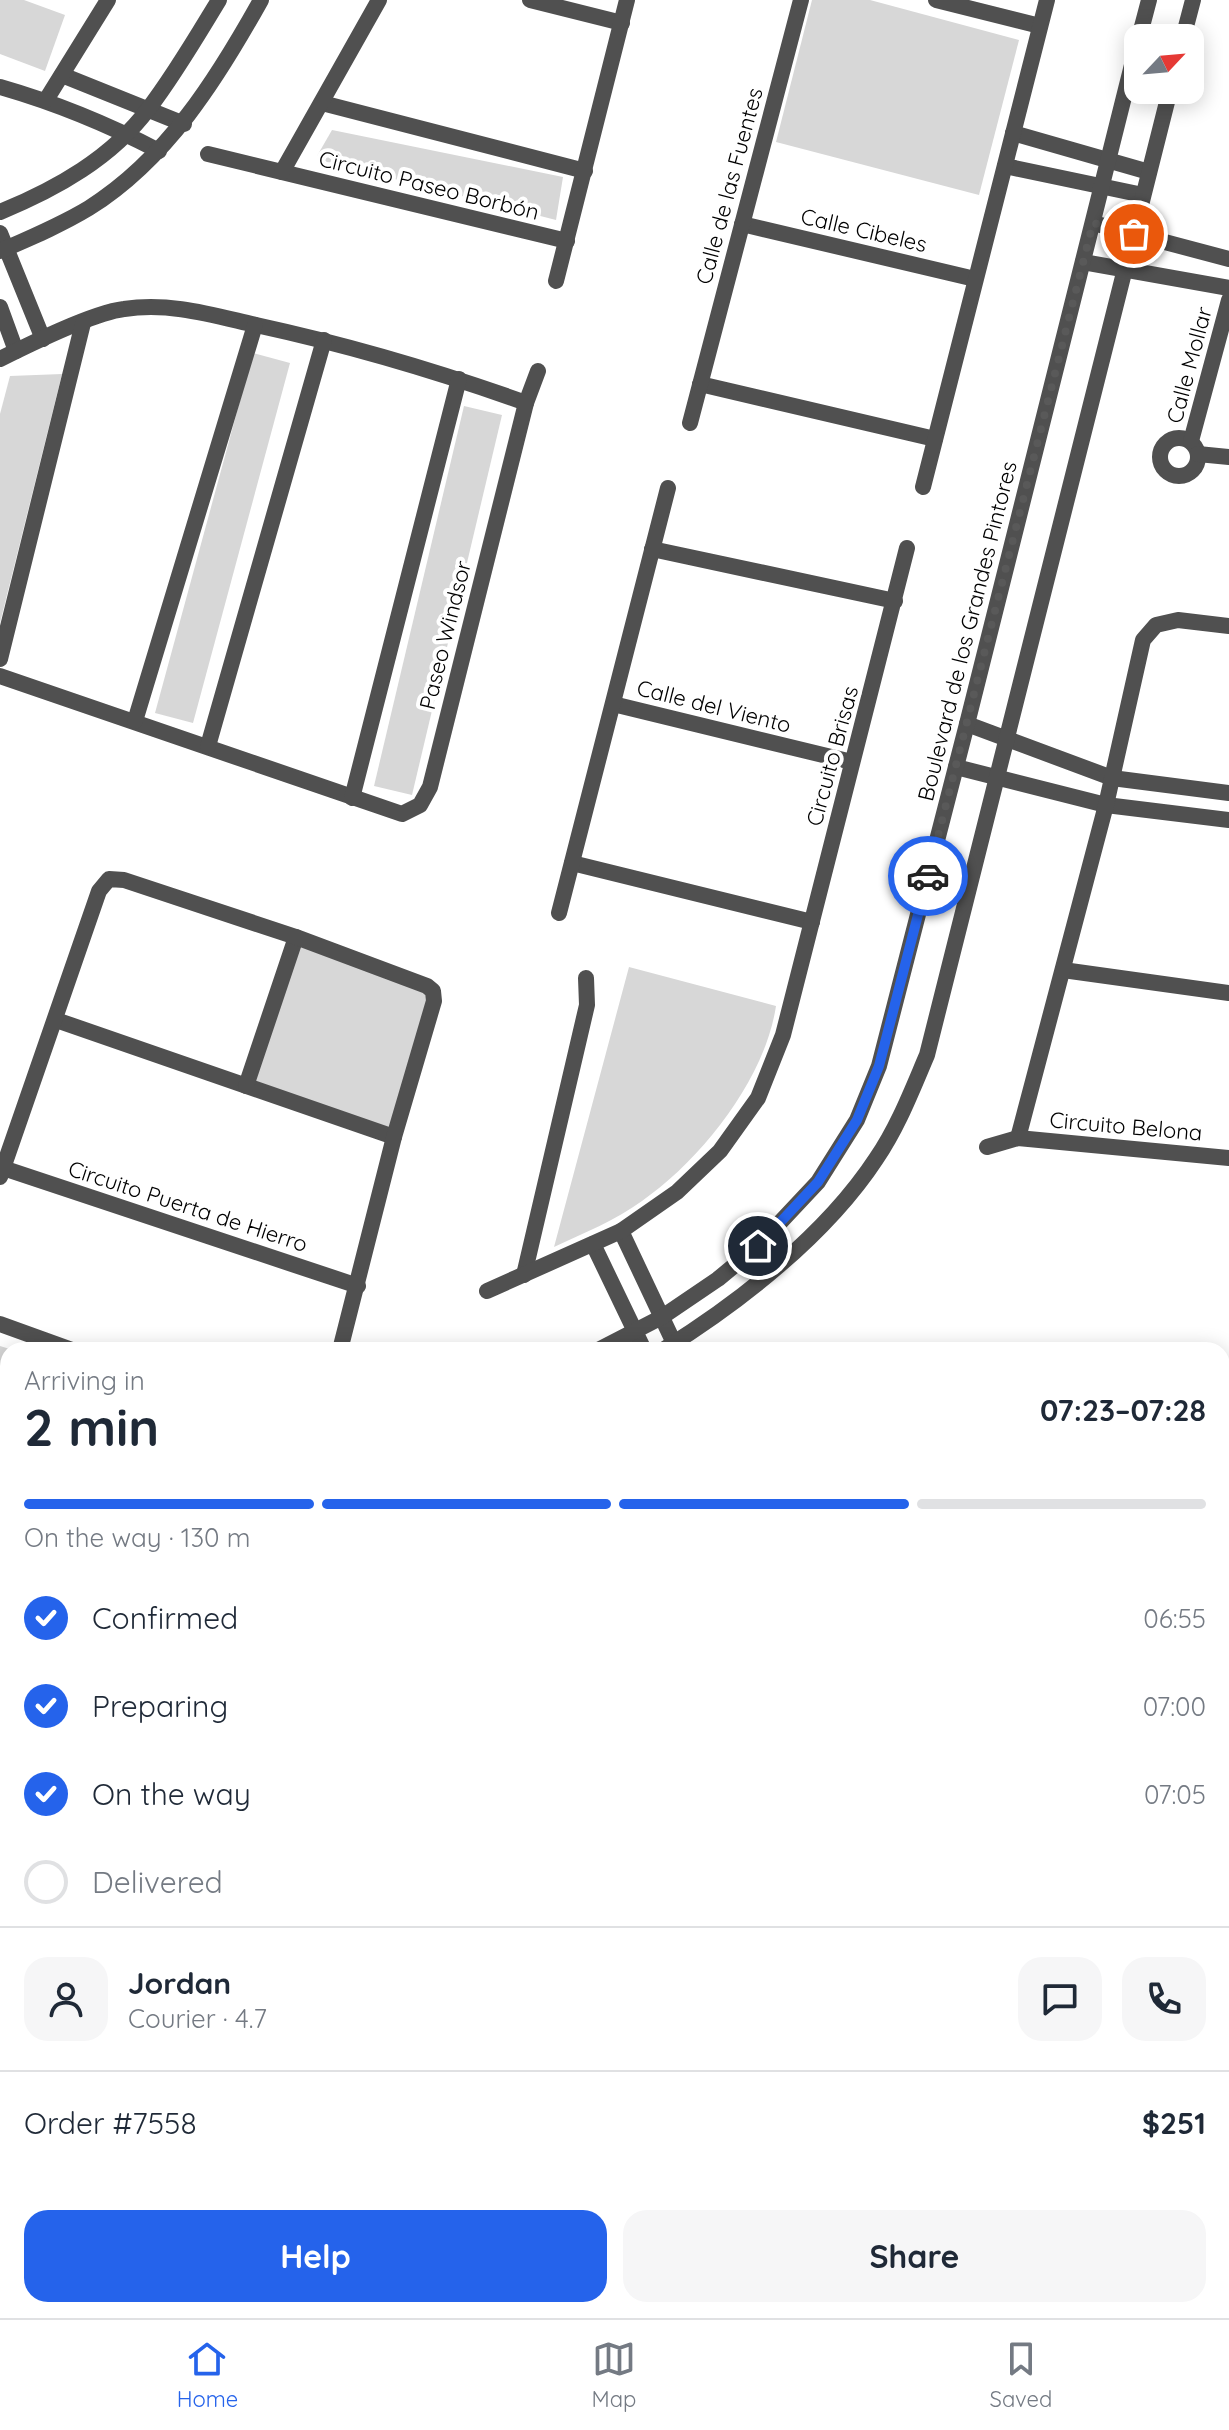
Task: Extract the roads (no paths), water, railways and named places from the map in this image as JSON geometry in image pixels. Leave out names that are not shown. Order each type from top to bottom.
[{"type":"street","points":[[46,100],[108,0]]},
{"type":"street","points":[[0,212],[38,196],[74,175],[126,134],[148,110],[219,0]]},
{"type":"street","points":[[43,339],[2,244],[89,208],[124,183],[159,151],[184,124],[261,0]]},
{"type":"street","name":"Circuito Paseo Borbón","points":[[282,172],[379,0]]},
{"type":"street","points":[[530,0],[622,23]]},
{"type":"street","points":[[556,281],[627,0]]},
{"type":"street","name":"Calle de las Fuentes","points":[[690,423],[801,0]]},
{"type":"street","points":[[936,0],[1040,26]]},
{"type":"street","points":[[923,487],[1047,0]]},
{"type":"street","name":"Boulevard de los Grandes Pintores","points":[[1142,24],[1149,0]]},
{"type":"street","points":[[1187,24],[1193,0]]},
{"type":"street","points":[[62,75],[184,124]]},
{"type":"street","points":[[0,87],[46,100],[159,151]]},
{"type":"street","name":"Boulevard de los Grandes Pintores","points":[[614,1342],[662,1317],[758,1246],[818,1182],[857,1120],[879,1066],[1124,96]]},
{"type":"street","points":[[322,103],[585,171]]},
{"type":"street","points":[[674,1342],[766,1275],[844,1203],[877,1159],[905,1108],[927,1055],[1166,104]]},
{"type":"street","points":[[1013,133],[1149,172]]},
{"type":"street","name":"Circuito Paseo Borbón","points":[[208,154],[567,241]]},
{"type":"street","points":[[1005,166],[1143,195]]},
{"type":"street","points":[[1093,223],[1229,259]]},
{"type":"street","name":"Calle Cibeles","points":[[742,224],[975,279]]},
{"type":"street","points":[[1083,262],[1229,288]]},
{"type":"street","name":"Calle Mollar","points":[[1229,300],[1195,448],[1229,457]]},
{"type":"street","points":[[0,359],[120,309],[156,306],[187,309],[324,340],[459,379],[526,403]]},
{"type":"street","points":[[0,307],[16,351]]},
{"type":"street","points":[[0,659],[83,323]]},
{"type":"street","points":[[135,721],[255,325]]},
{"type":"street","points":[[208,746],[324,340]]},
{"type":"street","name":"Paseo Windsor","points":[[0,676],[402,814],[420,805],[430,787],[526,403],[538,371]]},
{"type":"street","points":[[352,798],[459,379]]},
{"type":"street","points":[[700,384],[935,439]]},
{"type":"street","points":[[559,913],[668,488]]},
{"type":"street","name":"Circuito Brisas","points":[[487,1291],[621,1231],[677,1192],[720,1151],[758,1098],[783,1035],[907,548]]},
{"type":"street","points":[[652,549],[895,601]]},
{"type":"street","name":"Circuito Belona","points":[[1018,1138],[1106,805],[1143,640],[1156,625],[1178,620],[1229,626]]},
{"type":"street","name":"Calle del Viento","points":[[613,704],[852,762]]},
{"type":"street","points":[[967,724],[1112,778],[1229,793]]},
{"type":"street","points":[[956,767],[1106,805],[1229,820]]},
{"type":"street","points":[[572,863],[812,922]]},
{"type":"street","name":"Circuito Puerta de Hierro","points":[[342,1342],[358,1286],[394,1137],[434,1001],[433,991],[427,986],[296,937],[124,880],[109,879],[99,891],[2,1172],[358,1286]]},
{"type":"street","points":[[246,1086],[296,937]]},
{"type":"street","points":[[1063,970],[1229,993]]},
{"type":"street","points":[[524,1275],[587,1005],[586,978]]},
{"type":"street","points":[[56,1020],[394,1137]]},
{"type":"street","name":"Circuito Belona","points":[[987,1147],[1018,1138],[1229,1158]]},
{"type":"street","points":[[621,1231],[662,1317],[668,1342]]},
{"type":"street","points":[[593,1244],[640,1342]]},
{"type":"street","points":[[0,1324],[50,1342]]}]
